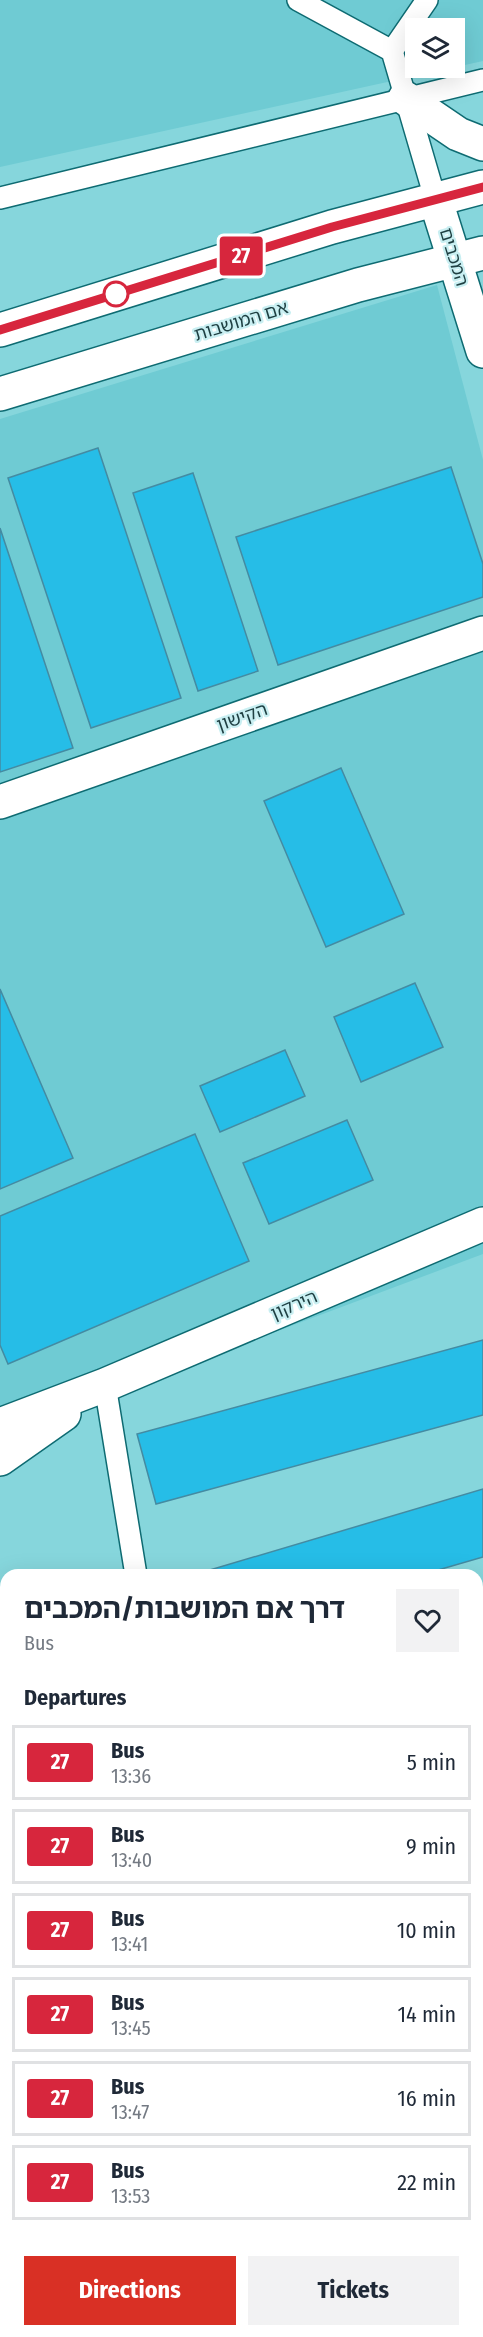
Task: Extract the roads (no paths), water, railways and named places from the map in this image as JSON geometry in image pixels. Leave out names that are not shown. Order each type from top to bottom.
[{"type":"street","points":[[405,98],[458,134],[483,144]]},
{"type":"street","points":[[0,330],[435,198],[483,187]]},
{"type":"street","name":"המכבים","points":[[435,198],[469,256],[483,351]]},
{"type":"street","name":"אם המושבות","points":[[0,394],[347,289],[469,256]]},
{"type":"street","name":"הקישון","points":[[0,802],[483,633]]},
{"type":"street","name":"הירקון","points":[[0,1425],[105,1385],[483,1224]]},
{"type":"street","name":"הירקון","points":[[0,1459],[105,1385]]},
{"type":"lane","points":[[298,0],[392,51],[435,198]]},
{"type":"lane","points":[[392,51],[427,0]]},
{"type":"lane","points":[[0,198],[483,80]]},
{"type":"lane","points":[[105,1385],[135,1569]]}]
